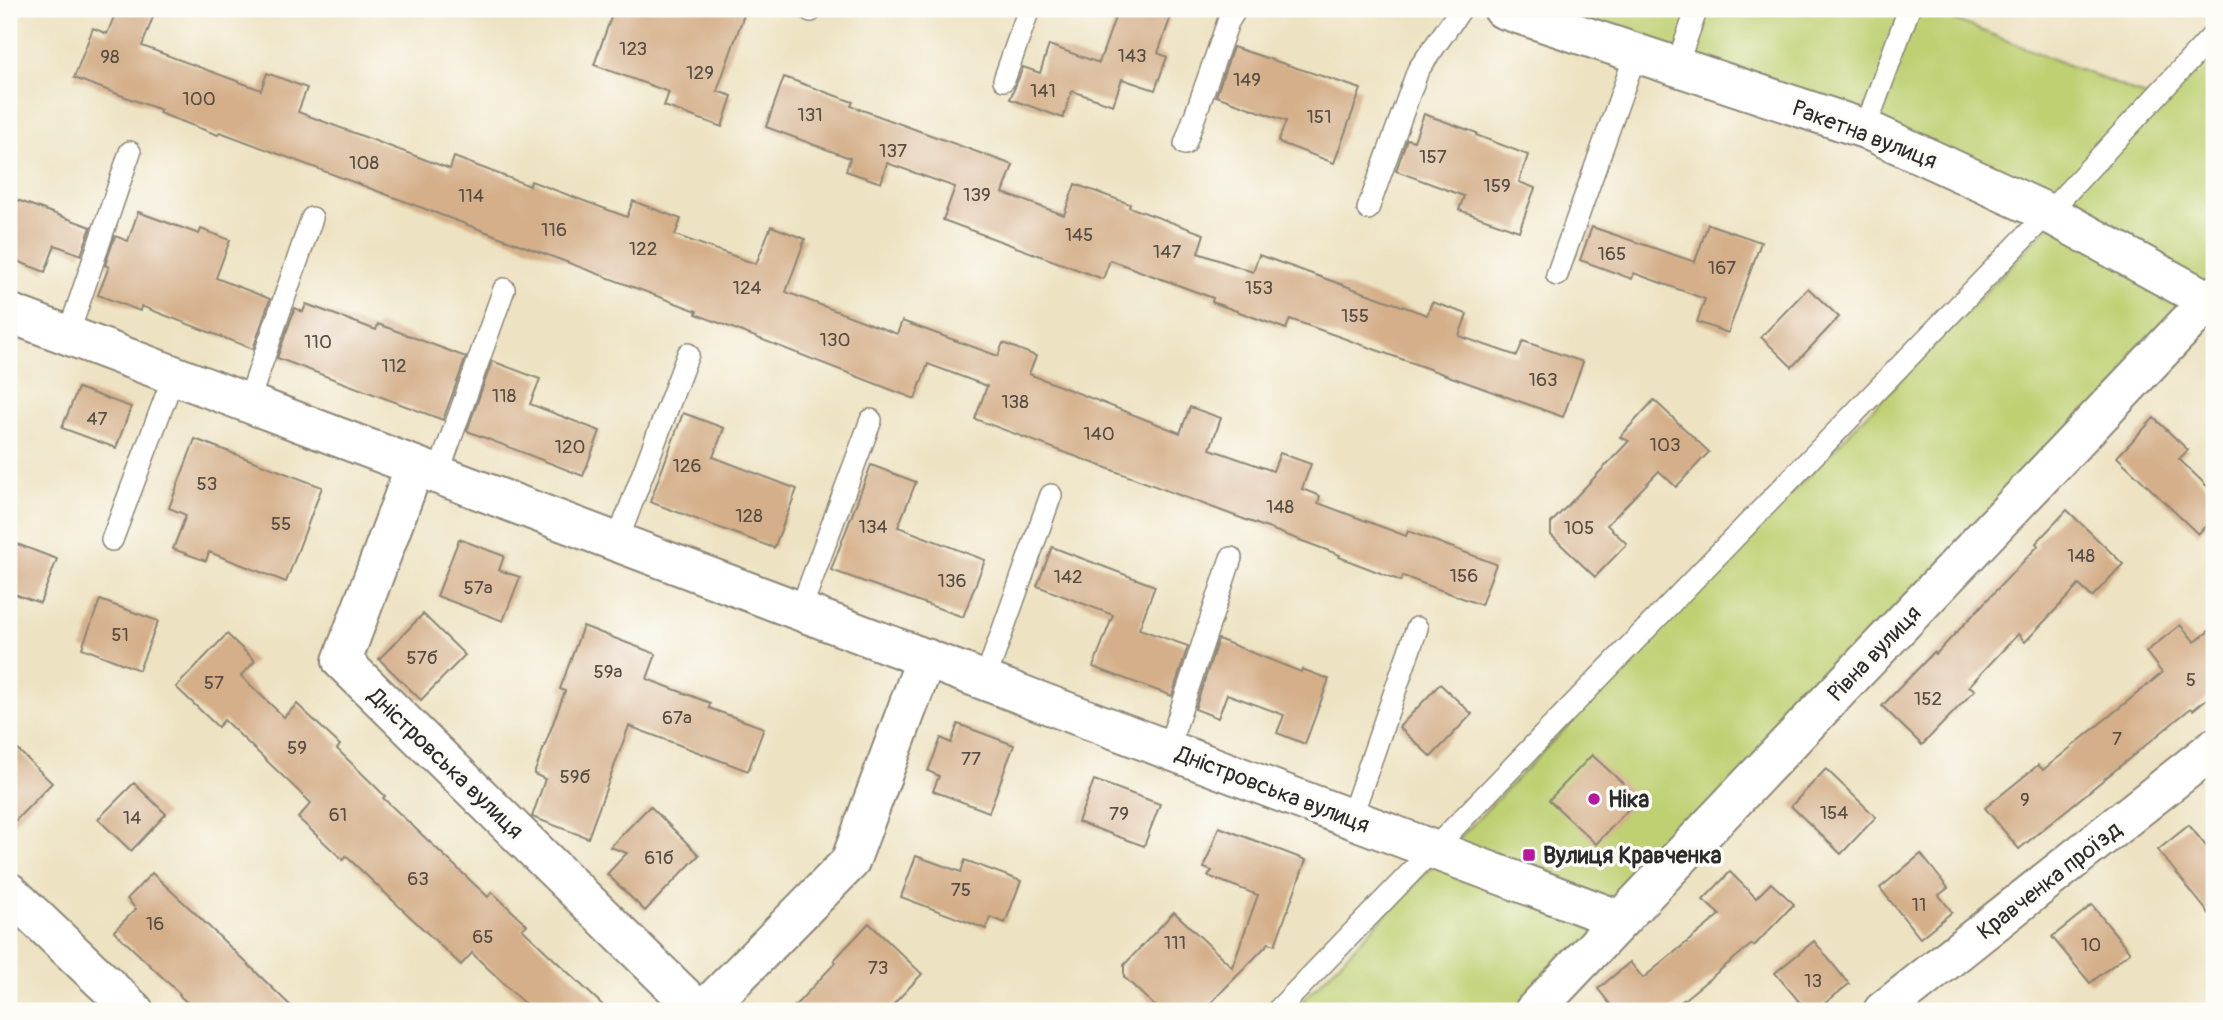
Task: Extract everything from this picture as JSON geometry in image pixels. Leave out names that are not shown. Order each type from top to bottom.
[{"type":"street","name":"Ракетна вулиця","points":[[1503,9],[1865,129],[2048,213],[2211,298]]},
{"type":"street","name":"Рівна вулиця","points":[[1543,1006],[1620,920],[2211,298]]},
{"type":"street","name":"Дністровська вулиця","points":[[9,313],[1620,920]]},
{"type":"street","name":"Дністровська вулиця","points":[[427,470],[342,661],[701,1011],[850,862],[926,659]]},
{"type":"street","name":"Кравченка проїзд","points":[[1883,1011],[2214,748]]},
{"type":"street","points":[[9,892],[134,1011]]},
{"type":"lane","points":[[1004,80],[1029,9]]},
{"type":"lane","points":[[1185,144],[1228,22],[1236,9]]},
{"type":"lane","points":[[1368,209],[1418,69],[1461,9]]},
{"type":"lane","points":[[1676,66],[1697,9]]},
{"type":"lane","points":[[1865,129],[1909,9]]},
{"type":"lane","points":[[1277,1011],[2048,213],[2214,34]]},
{"type":"lane","points":[[1557,275],[1636,53]]},
{"type":"lane","points":[[68,335],[130,152]]},
{"type":"lane","points":[[248,403],[312,218]]},
{"type":"lane","points":[[427,470],[504,289]]},
{"type":"lane","points":[[617,542],[688,354]]},
{"type":"lane","points":[[112,540],[174,376]]},
{"type":"lane","points":[[800,611],[871,420]]},
{"type":"lane","points":[[985,680],[1052,495]]},
{"type":"lane","points":[[1168,749],[1231,558]]},
{"type":"lane","points":[[1351,818],[1417,628]]},
{"type":"green space","points":[[1543,9],[1928,9],[2163,103],[2214,49],[2214,283],[1524,1011],[1293,1011],[2066,208]]},
{"type":"building","points":[[117,9],[156,9],[142,46],[261,90],[267,73],[307,88],[298,112],[450,169],[454,157],[530,186],[531,181],[627,217],[633,201],[681,219],[675,235],[756,264],[771,226],[805,239],[786,292],[897,334],[902,321],[998,356],[1003,343],[1036,356],[1029,374],[1180,433],[1190,407],[1221,418],[1210,449],[1273,471],[1280,453],[1311,464],[1302,489],[1320,496],[1318,503],[1406,536],[1408,531],[1496,564],[1481,605],[1403,576],[1401,581],[1339,557],[1340,555],[975,419],[987,386],[928,364],[915,399],[696,314],[697,311],[220,132],[218,135],[159,113],[161,110],[74,78],[93,28],[107,34]]},
{"type":"building","points":[[614,9],[746,9],[717,91],[732,96],[722,127],[664,106],[669,92],[594,65]]},
{"type":"building","points":[[1118,9],[1141,9],[1170,19],[1158,53],[1167,57],[1155,90],[1122,79],[1113,105],[1072,91],[1063,118],[1010,99],[1023,67],[1040,73],[1049,45],[1099,63]]},
{"type":"building","points":[[1233,47],[1361,89],[1334,163],[1278,142],[1286,121],[1216,96]]},
{"type":"building","points":[[784,77],[853,102],[851,106],[1013,165],[1003,193],[1064,215],[1075,184],[1204,234],[1198,253],[1253,272],[1259,255],[1427,315],[1432,302],[1467,314],[1459,336],[1517,356],[1523,341],[1583,362],[1563,417],[1290,319],[1286,329],[1212,302],[1213,298],[1110,260],[1103,279],[943,220],[955,187],[887,163],[881,183],[846,171],[850,158],[766,127]]},
{"type":"building","points":[[1424,114],[1528,155],[1519,182],[1535,188],[1519,231],[1459,210],[1464,196],[1396,171],[1407,139],[1414,141]]},
{"type":"building","points":[[9,197],[91,227],[81,255],[55,245],[45,272],[9,258]]},
{"type":"building","points":[[138,212],[199,234],[201,229],[230,240],[216,278],[270,299],[253,349],[141,306],[140,311],[98,295],[109,267],[105,265],[115,236],[128,241]]},
{"type":"building","points":[[1708,224],[1761,242],[1728,333],[1697,322],[1705,299],[1634,273],[1632,279],[1580,260],[1592,227],[1695,262]]},
{"type":"building","points":[[1808,288],[1839,317],[1792,367],[1761,337]]},
{"type":"building","points":[[306,304],[376,330],[378,324],[466,357],[443,420],[277,358],[295,308],[303,312]]},
{"type":"building","points":[[492,361],[540,379],[530,404],[600,431],[583,476],[467,431]]},
{"type":"building","points":[[78,388],[131,407],[116,448],[62,428]]},
{"type":"building","points":[[1654,400],[1709,452],[1676,487],[1659,471],[1607,525],[1627,544],[1595,577],[1551,535],[1551,523],[1629,441],[1620,437]]},
{"type":"building","points":[[683,413],[724,428],[713,457],[797,489],[774,548],[650,502]]},
{"type":"building","points":[[2154,418],[2188,450],[2179,459],[2214,493],[2214,517],[2198,534],[2117,457]]},
{"type":"building","points":[[195,439],[322,487],[286,582],[209,552],[206,561],[173,549],[186,515],[169,508]]},
{"type":"building","points":[[871,465],[916,482],[898,527],[985,560],[963,617],[831,570]]},
{"type":"building","points":[[2067,510],[2123,564],[2092,597],[2079,585],[2025,642],[2018,634],[1969,686],[1975,690],[1922,745],[1882,706],[1934,652],[1936,654],[2038,546],[2036,543]]},
{"type":"building","points":[[459,539],[504,556],[499,570],[520,577],[503,621],[437,596]]},
{"type":"building","points":[[9,541],[57,559],[40,603],[9,592]]},
{"type":"building","points":[[1052,547],[1155,586],[1139,629],[1188,646],[1172,696],[1093,667],[1113,615],[1037,586]]},
{"type":"building","points":[[100,600],[158,621],[139,670],[82,648]]},
{"type":"building","points":[[423,614],[465,655],[421,700],[379,659]]},
{"type":"building","points":[[2180,625],[2195,642],[2214,627],[2214,693],[2193,710],[2191,708],[2019,849],[1985,808],[2038,765],[2043,770],[2162,673],[2146,652]]},
{"type":"building","points":[[583,626],[656,654],[647,679],[710,703],[709,708],[764,728],[748,771],[629,726],[588,838],[532,817],[545,779],[534,774],[565,691],[560,689]]},
{"type":"building","points":[[227,634],[255,661],[241,676],[284,717],[297,704],[340,745],[337,749],[385,796],[383,798],[488,897],[492,892],[527,925],[522,929],[609,1011],[532,1011],[472,953],[461,965],[346,856],[343,860],[298,818],[311,803],[224,720],[218,727],[176,687]]},
{"type":"building","points":[[1218,639],[1301,672],[1302,669],[1329,679],[1305,744],[1277,733],[1284,715],[1227,694],[1218,718],[1195,709]]},
{"type":"building","points":[[1440,684],[1472,714],[1431,757],[1399,727]]},
{"type":"building","points":[[958,724],[1014,745],[989,812],[933,791],[939,776],[928,771],[941,738],[951,743]]},
{"type":"building","points":[[9,741],[52,783],[9,827]]},
{"type":"building","points":[[1592,755],[1639,798],[1596,844],[1549,800]]},
{"type":"building","points":[[1826,769],[1876,817],[1841,854],[1791,806]]},
{"type":"building","points":[[1094,780],[1160,804],[1144,846],[1078,822]]},
{"type":"building","points":[[134,783],[166,814],[131,851],[98,819]]},
{"type":"building","points":[[650,806],[699,855],[645,911],[607,874],[627,853],[610,847]]},
{"type":"building","points":[[2189,825],[2214,856],[2214,920],[2158,850]]},
{"type":"building","points":[[1219,827],[1306,860],[1275,945],[1269,943],[1203,1011],[1160,1011],[1124,977],[1124,965],[1174,912],[1232,967],[1258,895],[1208,876],[1212,871],[1204,868]]},
{"type":"building","points":[[1921,854],[1948,888],[1939,895],[1952,912],[1920,938],[1880,888]]},
{"type":"building","points":[[916,856],[961,872],[965,860],[1021,881],[1005,923],[990,917],[986,929],[901,897]]},
{"type":"building","points":[[1730,872],[1756,898],[1771,883],[1794,904],[1754,946],[1752,944],[1670,1011],[1601,1011],[1610,1004],[1598,989],[1630,962],[1643,978],[1720,915],[1703,900]]},
{"type":"building","points":[[152,873],[296,1011],[196,1011],[179,995],[114,931],[136,909],[127,899]]},
{"type":"building","points":[[2092,905],[2130,952],[2090,983],[2052,937]]},
{"type":"building","points":[[869,923],[922,974],[887,1011],[790,1011],[836,962],[834,960]]},
{"type":"building","points":[[1814,941],[1849,984],[1815,1011],[1807,1011],[1775,973]]},
{"type":"place","name":"Ніка","points":[[1594,799]]},
{"type":"place","name":"Вулиця Кравченка","points":[[1529,855]]}]
